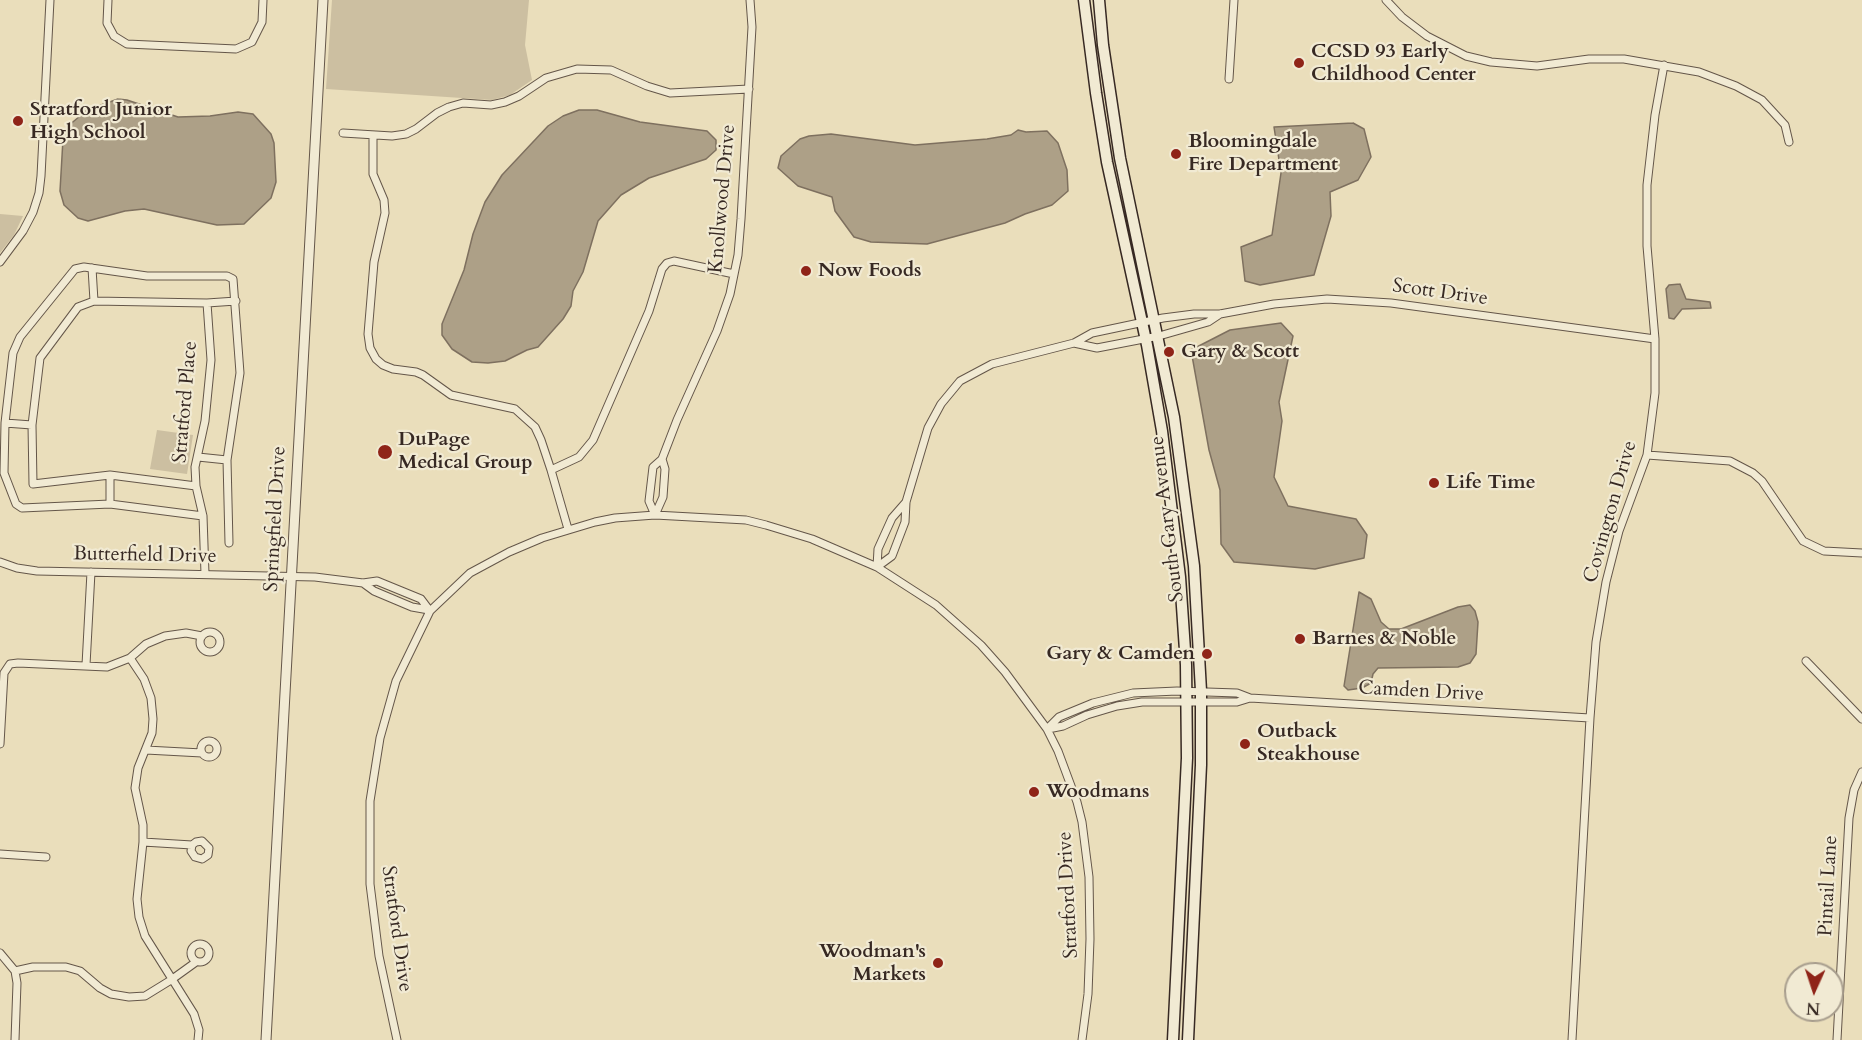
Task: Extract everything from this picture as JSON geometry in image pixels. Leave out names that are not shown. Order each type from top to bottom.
[{"type":"main road","name":"South Gary Avenue","points":[[1084,0],[1105,148],[1162,431],[1174,513],[1182,595],[1187,696],[1186,814],[1173,1040]]},
{"type":"main road","name":"South Gary Avenue","points":[[1099,0],[1104,53],[1118,145],[1174,417],[1189,518],[1198,619],[1201,697],[1199,830],[1188,1040]]},
{"type":"main road","points":[[1105,148],[1118,145]]},
{"type":"street","points":[[0,262],[23,231],[33,212],[39,193],[50,0]]},
{"type":"street","points":[[108,0],[107,23],[114,36],[127,44],[236,50],[252,42],[262,22],[263,0]]},
{"type":"street","name":"Springfield Drive","points":[[266,1040],[323,0]]},
{"type":"street","name":"Knollwood Drive","points":[[655,514],[649,501],[653,467],[662,459],[717,331],[734,274],[741,230],[752,27],[750,0]]},
{"type":"street","points":[[1229,79],[1234,0]]},
{"type":"street","points":[[1386,0],[1402,17],[1427,36],[1467,56],[1491,63],[1536,66],[1589,59],[1624,59],[1706,74],[1762,100],[1785,125],[1788,142]]},
{"type":"street","name":"Covington Drive","points":[[1572,1040],[1596,642],[1606,582],[1618,531],[1647,455],[1655,393],[1655,339],[1648,265],[1647,185],[1654,115],[1664,65]]},
{"type":"street","points":[[343,133],[406,134],[437,112],[449,107],[463,103],[491,105],[505,102],[519,96],[546,78],[577,69],[610,70],[670,93],[748,89]]},
{"type":"street","points":[[373,135],[373,174],[384,200],[385,213],[374,262],[368,334],[370,348],[383,365],[423,375],[451,395],[515,409],[535,427],[551,470],[568,530]]},
{"type":"street","points":[[551,470],[579,457],[593,440],[649,311],[665,265],[674,261],[734,274]]},
{"type":"street","points":[[203,516],[110,504],[22,508],[16,504],[4,473],[3,423],[13,353],[20,337],[75,269],[84,267],[147,276],[227,276],[233,279],[240,373],[227,460],[229,543]]},
{"type":"street","points":[[92,268],[94,301],[207,303],[236,301]]},
{"type":"street","name":"Scott Drive","points":[[877,567],[892,556],[905,522],[906,502],[928,428],[941,404],[960,381],[992,364],[1074,343],[1092,333],[1141,321],[1194,314],[1220,314],[1296,301],[1355,300],[1655,339]]},
{"type":"street","name":"Stratford Place","points":[[94,301],[78,307],[40,358],[32,425],[33,484],[110,475],[196,486]]},
{"type":"street","name":"Stratford Place","points":[[205,574],[203,516],[196,486],[195,467],[205,421],[211,360],[207,303]]},
{"type":"street","name":"Scott Drive","points":[[1074,343],[1096,348],[1145,339],[1208,322],[1220,314]]},
{"type":"street","points":[[3,423],[32,425]]},
{"type":"street","points":[[1647,455],[1730,461],[1753,473],[1762,482],[1803,541],[1824,551],[1862,553]]},
{"type":"street","points":[[198,457],[227,460]]},
{"type":"street","name":"Knollwood Drive","points":[[655,514],[663,497],[665,469],[662,459]]},
{"type":"street","points":[[110,475],[110,504]]},
{"type":"street","name":"Scott Drive","points":[[877,567],[878,549],[892,518],[906,502]]},
{"type":"street","name":"Stratford Drive","points":[[397,1040],[374,927],[370,884],[370,801],[380,738],[396,681],[430,611],[470,573],[508,552],[568,530],[615,518],[655,514],[746,520],[812,539],[877,567],[928,599],[981,645],[1018,688],[1047,729],[1058,751],[1077,802],[1085,841],[1090,894],[1090,939],[1087,1010],[1082,1040]]},
{"type":"street","name":"Butterfield Drive","points":[[0,562],[17,568],[37,571],[324,577],[363,583],[374,591],[412,607],[430,611]]},
{"type":"street","points":[[86,665],[91,572]]},
{"type":"street","points":[[0,744],[4,673],[8,666],[18,663],[107,667],[130,658],[146,644],[165,636],[186,633],[202,636]]},
{"type":"street","points":[[130,658],[144,679],[151,698],[153,719],[152,733],[138,768],[135,788],[141,810],[143,842],[137,899],[139,917],[145,936],[194,1014],[199,1030],[198,1040]]},
{"type":"street","points":[[1806,662],[1862,719]]},
{"type":"street","name":"Camden Drive","points":[[1047,729],[1063,726],[1087,715],[1117,706],[1187,696],[1201,697],[1237,693],[1250,698],[1590,718]]},
{"type":"street","points":[[147,750],[202,753]]},
{"type":"street","name":"Pintail Lane","points":[[1837,1040],[1849,818],[1854,790],[1862,772]]},
{"type":"street","points":[[143,842],[192,845]]},
{"type":"street","points":[[0,854],[46,857]]},
{"type":"street","points":[[0,953],[15,971],[17,983],[15,1040]]},
{"type":"street","points":[[15,971],[33,967],[66,967],[80,971],[111,994],[129,997],[145,996],[196,962]]},
{"type":"shaded area","points":[[332,0],[529,0],[525,45],[532,80],[510,95],[492,100],[326,89]]},
{"type":"shaded area","points":[[118,99],[178,117],[238,112],[253,114],[271,134],[274,143],[276,182],[271,198],[244,224],[217,225],[144,209],[125,211],[88,221],[78,218],[64,205],[60,191],[63,139],[67,127],[87,110]]},
{"type":"shaded area","points":[[579,110],[597,110],[640,122],[707,131],[716,140],[716,150],[706,159],[649,178],[621,195],[598,221],[583,272],[573,291],[571,306],[563,319],[538,347],[505,361],[472,362],[452,349],[442,335],[442,324],[464,270],[473,234],[485,202],[502,175],[548,126],[563,116]]},
{"type":"shaded area","points":[[1353,123],[1364,129],[1371,157],[1358,180],[1330,192],[1331,216],[1314,275],[1260,285],[1245,281],[1241,247],[1272,235],[1281,173],[1274,127]]},
{"type":"shaded area","points":[[1018,130],[1047,131],[1058,143],[1067,170],[1068,191],[1052,205],[1005,223],[927,244],[871,242],[854,237],[835,211],[832,197],[798,186],[778,168],[781,156],[800,139],[809,136],[831,134],[915,145],[987,139],[1011,135]]},
{"type":"shaded area","points":[[0,214],[23,216],[14,235],[0,253]]},
{"type":"shaded area","points":[[1680,284],[1686,299],[1710,302],[1711,308],[1682,309],[1674,319],[1669,318],[1666,289],[1669,285]]},
{"type":"shaded area","points":[[1281,323],[1293,336],[1279,402],[1282,421],[1274,477],[1288,506],[1356,519],[1367,535],[1364,558],[1315,569],[1234,562],[1221,544],[1220,490],[1209,450],[1191,350],[1230,330]]},
{"type":"shaded area","points":[[157,430],[193,435],[187,474],[150,469]]},
{"type":"shaded area","points":[[1359,592],[1371,599],[1381,622],[1389,629],[1401,629],[1458,607],[1470,605],[1475,611],[1478,622],[1476,654],[1470,663],[1458,667],[1378,668],[1373,674],[1371,683],[1362,688],[1348,690],[1344,686]]},
{"type":"place","name":"CCSD 93 Early Childhood Center","points":[[1299,63]]},
{"type":"place","name":"Stratford Junior High School","points":[[18,121]]},
{"type":"place","name":"Bloomingdale Fire Department","points":[[1176,154]]},
{"type":"place","name":"Now Foods","points":[[806,271]]},
{"type":"place","name":"Gary & Scott","points":[[1169,352]]},
{"type":"place","name":"DuPage Medical Group","points":[[385,452]]},
{"type":"place","name":"Life Time","points":[[1434,483]]},
{"type":"place","name":"Barnes & Noble","points":[[1300,639]]},
{"type":"place","name":"Gary & Camden","points":[[1207,654]]},
{"type":"place","name":"Outback Steakhouse","points":[[1245,744]]},
{"type":"place","name":"Woodmans","points":[[1034,792]]},
{"type":"place","name":"Woodman's Markets","points":[[938,963]]}]
